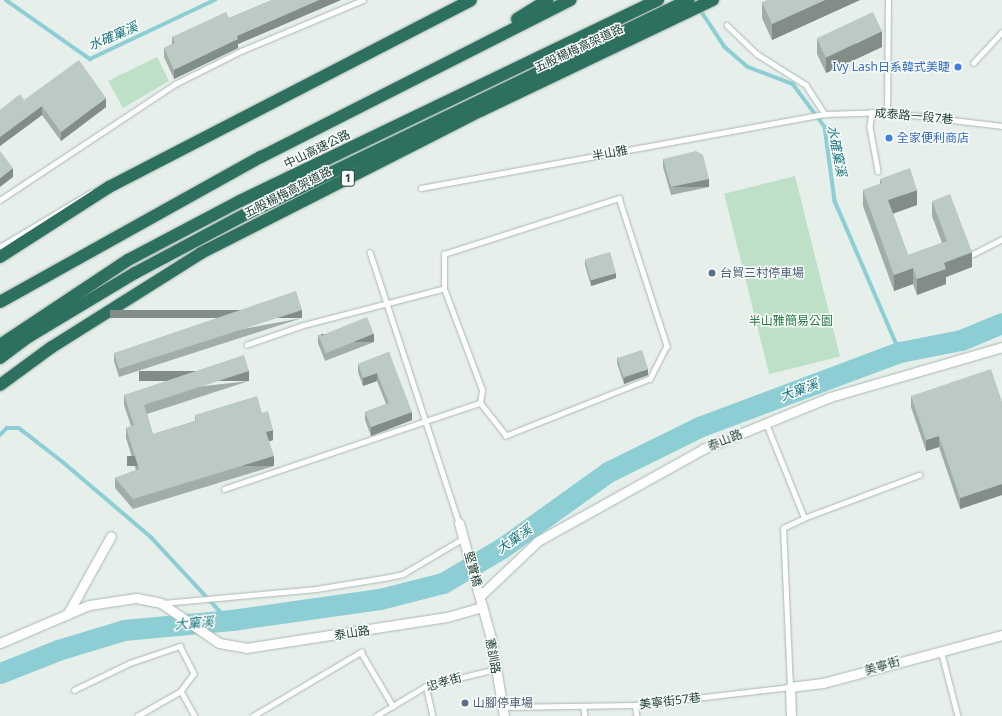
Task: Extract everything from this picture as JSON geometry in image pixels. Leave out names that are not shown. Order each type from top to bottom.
[{"type":"highway","points":[[0,257],[109,187],[471,0]]},
{"type":"highway","points":[[462,53],[547,0]]},
{"type":"highway","name":"中山高速公路","points":[[2,301],[261,157],[462,53],[571,0]]},
{"type":"highway","name":"中山高速公路","points":[[0,345],[128,260],[240,201],[658,0]]},
{"type":"highway","name":"五股楊梅高架道路","points":[[0,385],[52,347],[201,252],[480,111],[713,0]]},
{"type":"highway","points":[[23,340],[135,273],[248,213],[684,2]]},
{"type":"highway","points":[[0,358],[128,260]]},
{"type":"street","name":"泰山路","points":[[480,596],[538,541],[577,517],[703,449],[830,397],[1002,347]]},
{"type":"street","points":[[459,523],[465,540]]},
{"type":"street","points":[[67,615],[111,536]]},
{"type":"street","name":"堅實橋","points":[[465,540],[480,596]]},
{"type":"street","name":"憲訓路","points":[[480,596],[496,669],[503,712]]},
{"type":"street","points":[[0,642],[89,605],[136,598],[163,606]]},
{"type":"street","name":"泰山路","points":[[163,606],[219,644],[246,648],[447,617],[483,607]]},
{"type":"street","name":"美寧街","points":[[790,687],[823,683],[941,649],[1002,635]]},
{"type":"street","points":[[790,687],[791,716]]},
{"type":"lane","points":[[0,200],[175,84],[241,51],[362,0]]},
{"type":"lane","points":[[0,247],[83,196],[460,0]]},
{"type":"lane","points":[[887,112],[888,0]]},
{"type":"lane","points":[[727,25],[757,54],[806,85],[822,115]]},
{"type":"lane","points":[[973,63],[1002,32]]},
{"type":"lane","points":[[872,112],[870,127],[878,171]]},
{"type":"lane","name":"成泰路一段7巷","points":[[800,119],[822,115],[887,112],[1002,126]]},
{"type":"lane","name":"半山雅","points":[[421,188],[800,119]]},
{"type":"lane","points":[[619,198],[667,346],[650,380],[506,436],[480,404],[482,390],[444,289],[444,254],[619,198]]},
{"type":"lane","points":[[973,254],[1002,239]]},
{"type":"lane","points":[[370,252],[459,523]]},
{"type":"lane","points":[[247,345],[444,289]]},
{"type":"lane","points":[[224,489],[480,404]]},
{"type":"lane","points":[[766,424],[804,518]]},
{"type":"lane","points":[[790,687],[783,528],[804,518],[919,475]]},
{"type":"lane","points":[[163,606],[316,589],[403,574],[465,540]]},
{"type":"lane","points":[[74,690],[130,663],[180,646],[194,674],[181,691],[137,716]]},
{"type":"lane","points":[[941,649],[958,716]]},
{"type":"lane","points":[[253,716],[361,652],[393,706]]},
{"type":"lane","name":"忠孝街","points":[[378,715],[426,686],[496,669]]},
{"type":"lane","points":[[426,686],[433,716]]},
{"type":"lane","name":"美寧街57巷","points":[[503,712],[584,709],[635,705],[790,687]]},
{"type":"lane","points":[[181,691],[195,716]]},
{"type":"lane","points":[[635,705],[637,716]]},
{"type":"lane","points":[[584,709],[585,716]]},
{"type":"green space","points":[[157,57],[169,81],[123,108],[108,81]]},
{"type":"green space","name":"半山雅簡易公園","points":[[795,176],[840,356],[769,374],[724,194]]},
{"type":"building","points":[[272,0],[319,0],[237,36],[238,39],[174,70],[164,48],[175,43],[172,37],[226,12],[229,18]]},
{"type":"building","points":[[768,0],[825,0],[772,24],[762,2]]},
{"type":"building","points":[[873,12],[882,31],[826,57],[817,38]]},
{"type":"building","points":[[79,60],[106,98],[61,132],[42,106],[0,137],[0,110],[20,94],[24,100]]},
{"type":"building","points":[[0,151],[13,168],[0,178]]},
{"type":"building","points":[[696,151],[703,155],[709,179],[671,187],[663,159]]},
{"type":"building","points":[[910,168],[917,190],[888,200],[908,255],[947,241],[932,201],[950,194],[972,252],[944,263],[946,269],[917,279],[913,268],[894,275],[863,190],[882,183],[880,179]]},
{"type":"building","points":[[610,252],[616,273],[591,280],[585,259]]},
{"type":"building","points":[[296,291],[302,310],[119,369],[114,353]]},
{"type":"building","points":[[367,317],[374,334],[326,353],[319,336]]},
{"type":"building","points":[[642,350],[648,369],[623,377],[617,358]]},
{"type":"building","points":[[389,352],[412,412],[371,427],[365,412],[389,403],[377,373],[363,378],[358,364]]},
{"type":"building","points":[[244,355],[249,371],[144,405],[153,434],[196,421],[195,415],[257,396],[262,413],[268,411],[273,430],[266,432],[274,456],[133,499],[115,478],[139,469],[126,428],[134,425],[124,395]]},
{"type":"building","points":[[991,369],[1002,402],[1002,484],[960,498],[939,436],[926,440],[911,396]]},
{"type":"waterway","name":"水確窠溪","points":[[6,0],[90,59],[215,0]]},
{"type":"waterway","name":"水確窠溪","points":[[694,0],[725,47],[748,67],[793,84],[825,127],[835,201],[900,352]]},
{"type":"waterway","name":"大窠溪","points":[[0,673],[58,650],[124,630],[232,620],[380,599],[443,583],[502,548],[608,472],[699,427],[900,352],[961,340],[1002,323]]},
{"type":"waterway","points":[[0,435],[7,428],[19,428],[63,462],[151,537],[228,620]]},
{"type":"place","name":"Ivy Lash日系韓式美睫","points":[[958,67]]},
{"type":"place","name":"全家便利商店","points":[[889,138]]},
{"type":"place","name":"台貿三村停車場","points":[[712,273]]},
{"type":"place","name":"山腳停車場","points":[[465,703]]}]
